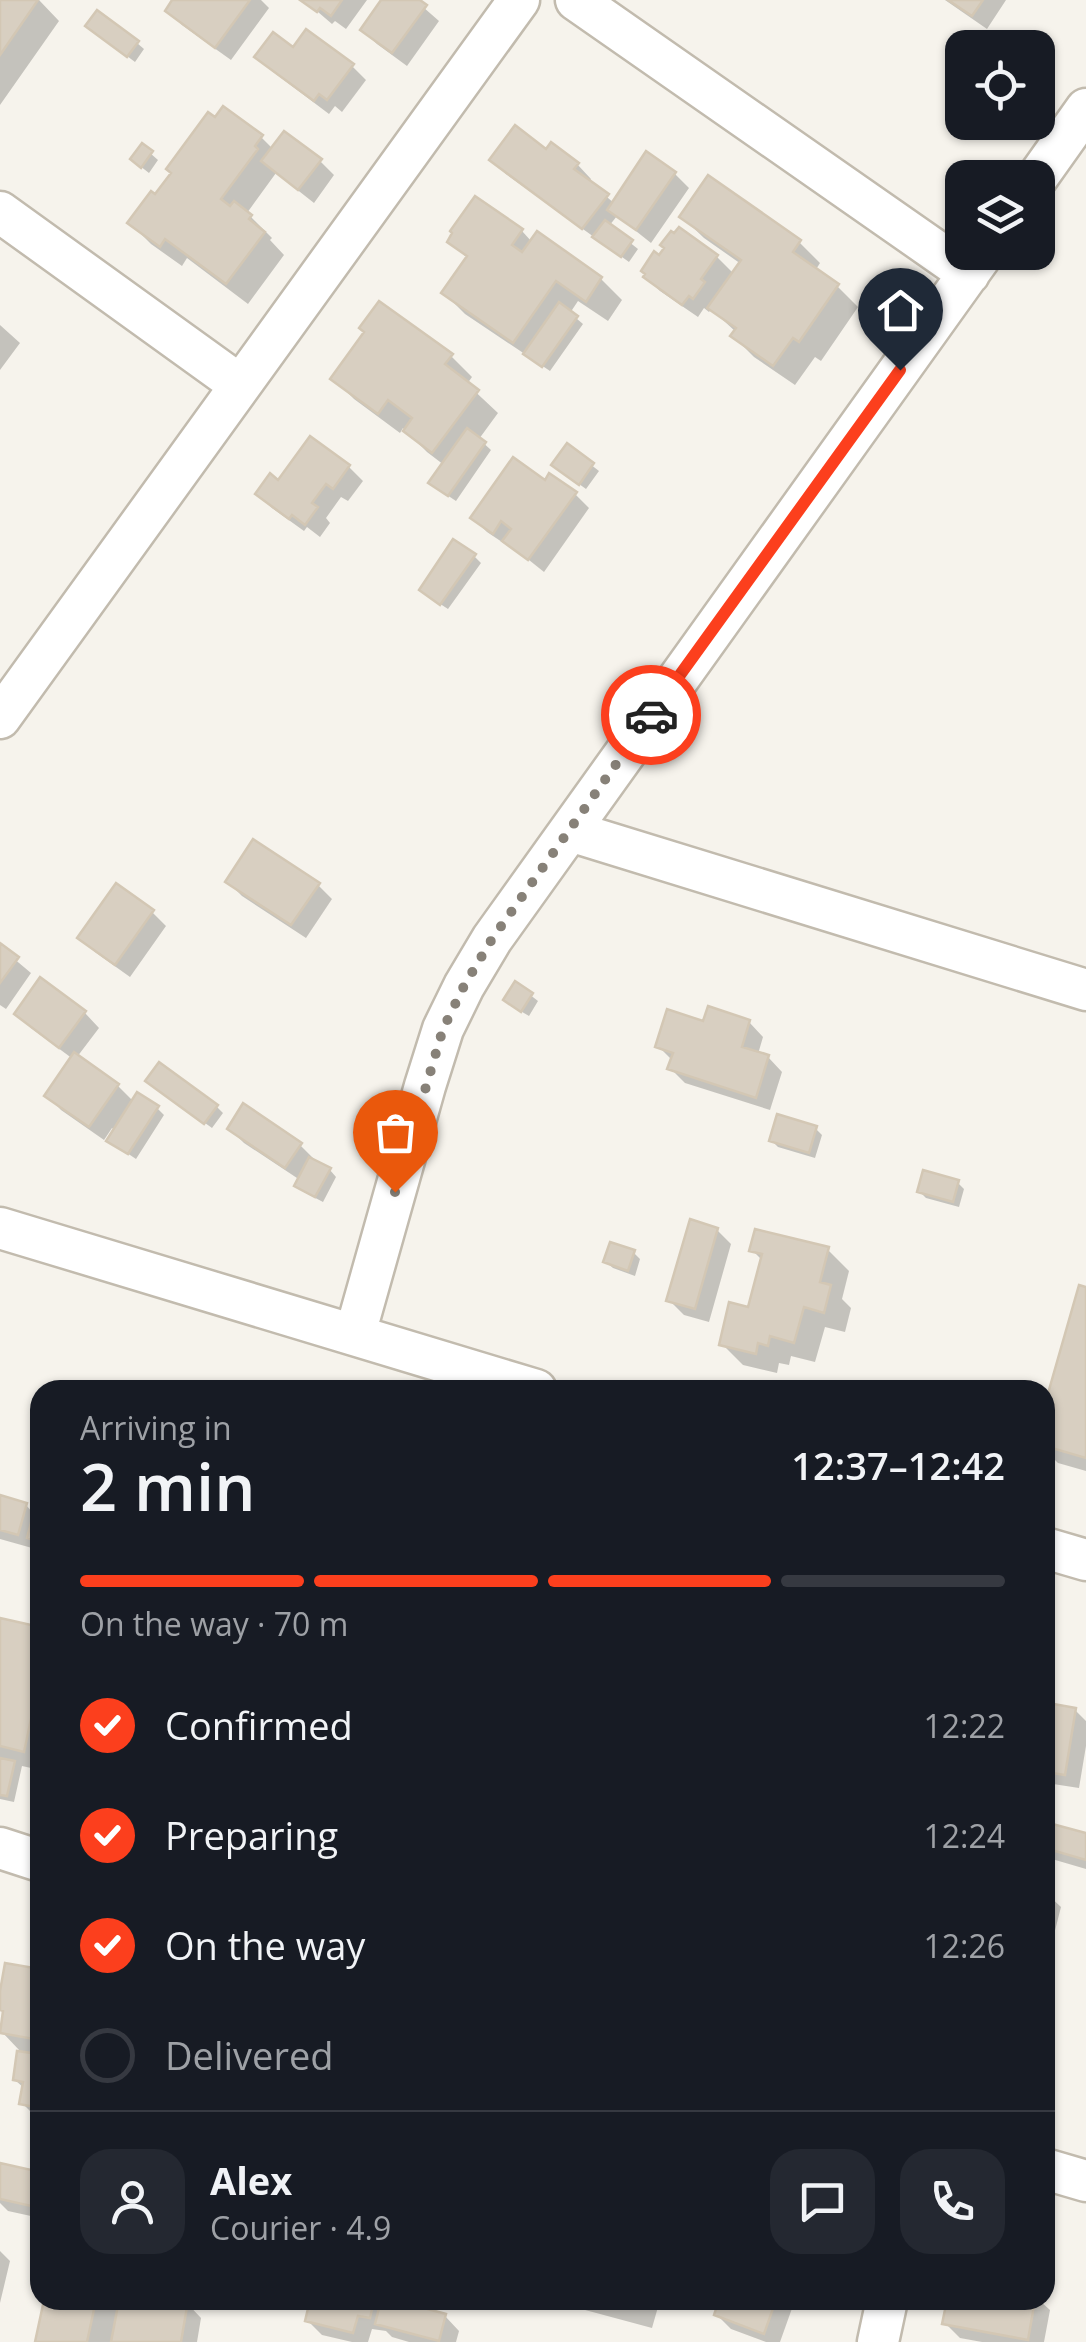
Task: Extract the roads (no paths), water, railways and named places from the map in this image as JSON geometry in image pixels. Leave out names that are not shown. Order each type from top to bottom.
[{"type":"street","points":[[0,718],[519,0]]},
{"type":"street","points":[[576,0],[945,242]]},
{"type":"street","points":[[1051,160],[1086,109]]},
{"type":"street","points":[[0,212],[240,385]]},
{"type":"street","points":[[355,1334],[443,1029],[464,986],[492,939],[972,270]]},
{"type":"street","points":[[570,831],[1086,989]]},
{"type":"street","points":[[0,1228],[504,1380]]},
{"type":"street","points":[[1055,1551],[1086,1560]]},
{"type":"street","points":[[0,1848],[30,1858]]},
{"type":"street","points":[[1055,2172],[1086,2181]]},
{"type":"street","points":[[878,2342],[885,2310]]}]
